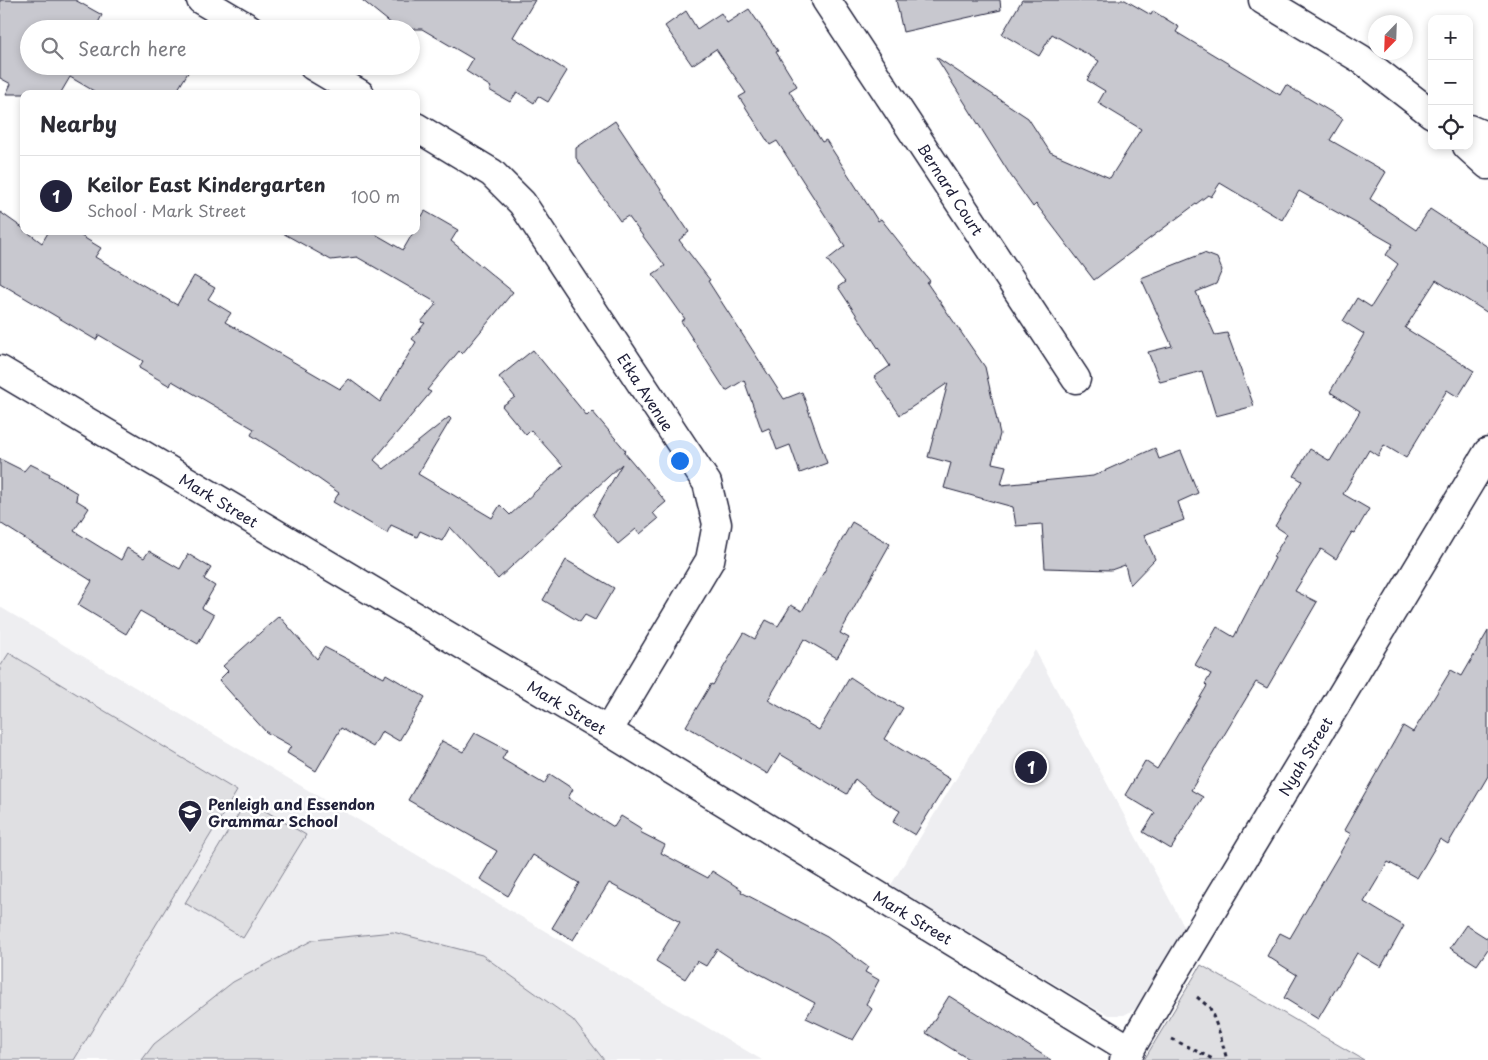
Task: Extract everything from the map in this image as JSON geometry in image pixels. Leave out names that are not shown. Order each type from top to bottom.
[{"type":"street","points":[[201,0],[235,20]]},
{"type":"street","name":"Bernard Court","points":[[826,0],[1076,379]]},
{"type":"street","points":[[1263,0],[1361,58],[1428,111]]},
{"type":"street","points":[[328,75],[353,90]]},
{"type":"street","name":"Etka Avenue","points":[[420,129],[492,173],[522,203],[707,483],[717,524],[710,560],[608,731]]},
{"type":"street","points":[[1473,131],[1488,137]]},
{"type":"street","points":[[1471,150],[1488,165]]},
{"type":"street","name":"Mark Street","points":[[0,370],[608,731],[1127,1055]]},
{"type":"street","name":"Nyah Street","points":[[1127,1055],[1177,968],[1488,452]]},
{"type":"path","points":[[1197,997],[1210,1008],[1227,1060]]},
{"type":"path","points":[[1172,1039],[1215,1060]]},
{"type":"shaded area","name":"Penleigh and Essendon Grammar School","points":[[0,607],[762,1060],[0,1060]]},
{"type":"shaded area","points":[[1035,650],[1185,928],[1145,998],[1135,1009],[1124,1015],[1109,1015],[1096,1009],[891,885]]},
{"type":"shaded area","points":[[9,653],[237,791],[74,1060],[0,1060],[0,667]]},
{"type":"shaded area","points":[[247,800],[306,835],[243,938],[185,903]]},
{"type":"shaded area","points":[[393,932],[482,955],[573,1020],[604,1060],[142,1060],[154,1044],[233,982],[313,940]]},
{"type":"shaded area","points":[[1201,965],[1364,1060],[1144,1060]]},
{"type":"building","points":[[0,0],[75,0],[102,15],[100,20],[20,20],[20,75],[187,75],[177,90],[92,90],[70,77],[62,90],[20,90],[20,94],[6,94],[11,84],[0,78]]},
{"type":"building","points":[[362,0],[535,0],[513,37],[567,71],[548,102],[538,96],[534,103],[517,92],[510,102],[489,90],[491,87],[466,71],[473,59],[420,29],[420,20],[387,20]]},
{"type":"building","points":[[896,0],[1000,0],[1001,10],[903,32]]},
{"type":"building","points":[[1022,0],[1125,0],[1151,15],[1153,11],[1179,27],[1176,32],[1280,95],[1286,85],[1343,119],[1330,140],[1386,172],[1370,199],[1416,230],[1430,209],[1488,247],[1488,313],[1436,280],[1405,328],[1474,371],[1458,397],[1447,390],[1406,458],[1384,445],[1378,456],[1369,450],[1343,494],[1369,509],[1355,533],[1352,532],[1336,559],[1321,549],[1295,591],[1317,602],[1267,688],[1256,682],[1191,790],[1203,797],[1171,849],[1143,832],[1155,813],[1125,795],[1145,761],[1157,769],[1207,686],[1205,684],[1211,674],[1195,665],[1217,627],[1234,637],[1275,558],[1273,557],[1287,534],[1275,526],[1302,481],[1294,476],[1310,449],[1330,461],[1360,411],[1330,392],[1364,334],[1343,321],[1357,298],[1371,307],[1398,264],[1386,255],[1393,244],[1299,191],[1282,220],[1220,183],[1211,197],[1208,195],[1094,280],[1036,204],[1033,207],[1011,176],[936,57],[1028,118],[1050,152],[1110,178],[1141,129],[1098,103],[1105,91],[1087,80],[1099,61],[1052,34],[1039,56],[1002,34]]},
{"type":"building","points":[[749,9],[778,51],[776,52],[797,86],[789,91],[822,142],[826,140],[878,221],[881,219],[930,281],[927,283],[985,367],[1000,434],[992,463],[1006,466],[1001,485],[1093,476],[1155,448],[1159,459],[1181,451],[1198,493],[1178,502],[1184,520],[1144,535],[1155,559],[1130,585],[1125,565],[1111,570],[1045,568],[1042,524],[1016,526],[1013,507],[944,488],[951,463],[928,457],[948,383],[900,415],[874,377],[890,366],[838,287],[845,282],[827,260],[845,246],[777,141],[770,145],[739,97],[746,93],[716,49],[692,65],[665,26],[686,11],[697,29],[721,13],[727,23]]},
{"type":"building","points":[[615,121],[689,232],[679,240],[710,280],[708,281],[784,399],[802,392],[827,463],[800,473],[790,445],[777,450],[769,428],[762,431],[744,380],[726,391],[681,321],[685,319],[653,274],[665,266],[628,216],[620,221],[576,158],[576,148]]},
{"type":"building","points":[[425,211],[458,230],[451,241],[513,292],[462,354],[459,351],[427,390],[431,392],[374,460],[384,469],[449,417],[451,419],[418,474],[492,518],[500,505],[510,515],[563,466],[531,430],[526,435],[502,406],[515,397],[499,377],[533,350],[587,416],[592,411],[666,502],[653,513],[658,519],[640,534],[636,529],[618,544],[593,515],[622,464],[498,579],[450,527],[442,541],[420,531],[417,537],[391,525],[387,533],[333,502],[339,493],[251,435],[254,429],[172,381],[170,386],[139,368],[143,361],[99,335],[96,340],[0,283],[0,212],[20,226],[20,235],[31,235],[42,243],[47,235],[80,235],[101,248],[95,257],[177,305],[194,276],[215,288],[208,299],[231,313],[225,322],[340,389],[349,379],[380,402],[416,342],[412,339],[425,323],[421,322],[437,303],[357,257],[331,260],[286,235],[377,235],[403,250],[412,235],[420,235],[420,220]]},
{"type":"building","points":[[1204,253],[1217,258],[1222,270],[1216,284],[1196,292],[1215,335],[1227,333],[1254,406],[1216,416],[1202,371],[1160,382],[1148,352],[1172,346],[1141,278]]},
{"type":"building","points":[[0,459],[24,471],[30,464],[50,474],[49,476],[77,493],[76,500],[89,508],[74,531],[121,560],[127,548],[144,558],[149,551],[180,569],[188,554],[211,568],[204,579],[215,586],[202,608],[214,615],[198,644],[140,611],[126,634],[78,605],[92,581],[0,523]]},
{"type":"building","points":[[852,522],[890,544],[840,633],[849,638],[837,658],[804,639],[768,700],[819,730],[850,677],[876,694],[903,708],[884,739],[950,779],[915,835],[893,822],[900,811],[875,796],[855,779],[847,794],[780,754],[768,774],[686,726],[744,633],[755,639],[766,620],[778,626],[791,605],[802,611]]},
{"type":"building","points":[[566,560],[614,588],[595,620],[585,615],[580,622],[543,600]]},
{"type":"building","points":[[279,616],[317,659],[324,647],[384,678],[386,674],[425,697],[399,741],[382,731],[373,747],[341,728],[316,771],[287,753],[291,746],[266,732],[219,680],[228,671],[223,666]]},
{"type":"building","points":[[1488,631],[1488,776],[1448,844],[1440,839],[1417,878],[1388,862],[1364,902],[1404,926],[1381,967],[1357,953],[1318,1019],[1284,998],[1297,975],[1267,956],[1280,933],[1290,938],[1351,834],[1344,830],[1403,726],[1413,732],[1451,670],[1462,676]]},
{"type":"building","points":[[475,733],[507,750],[502,759],[544,784],[550,774],[573,789],[568,798],[614,827],[621,816],[642,829],[640,832],[665,845],[661,853],[708,878],[712,871],[742,890],[741,892],[827,937],[868,967],[865,972],[879,980],[866,1004],[872,1009],[853,1040],[806,1018],[815,1003],[732,959],[717,949],[706,966],[697,961],[685,979],[656,961],[680,922],[609,883],[573,940],[552,928],[579,883],[533,855],[508,896],[480,879],[497,851],[408,800],[442,741],[463,752]]},
{"type":"building","points":[[1466,925],[1488,939],[1488,949],[1477,965],[1450,948]]},
{"type":"building","points":[[949,996],[1051,1060],[970,1060],[926,1033]]},
{"type":"place","name":"Keilor East Kindergarten","points":[[1031,767]]},
{"type":"place","name":"Penleigh and Essendon Grammar School","points":[[190,833]]}]
